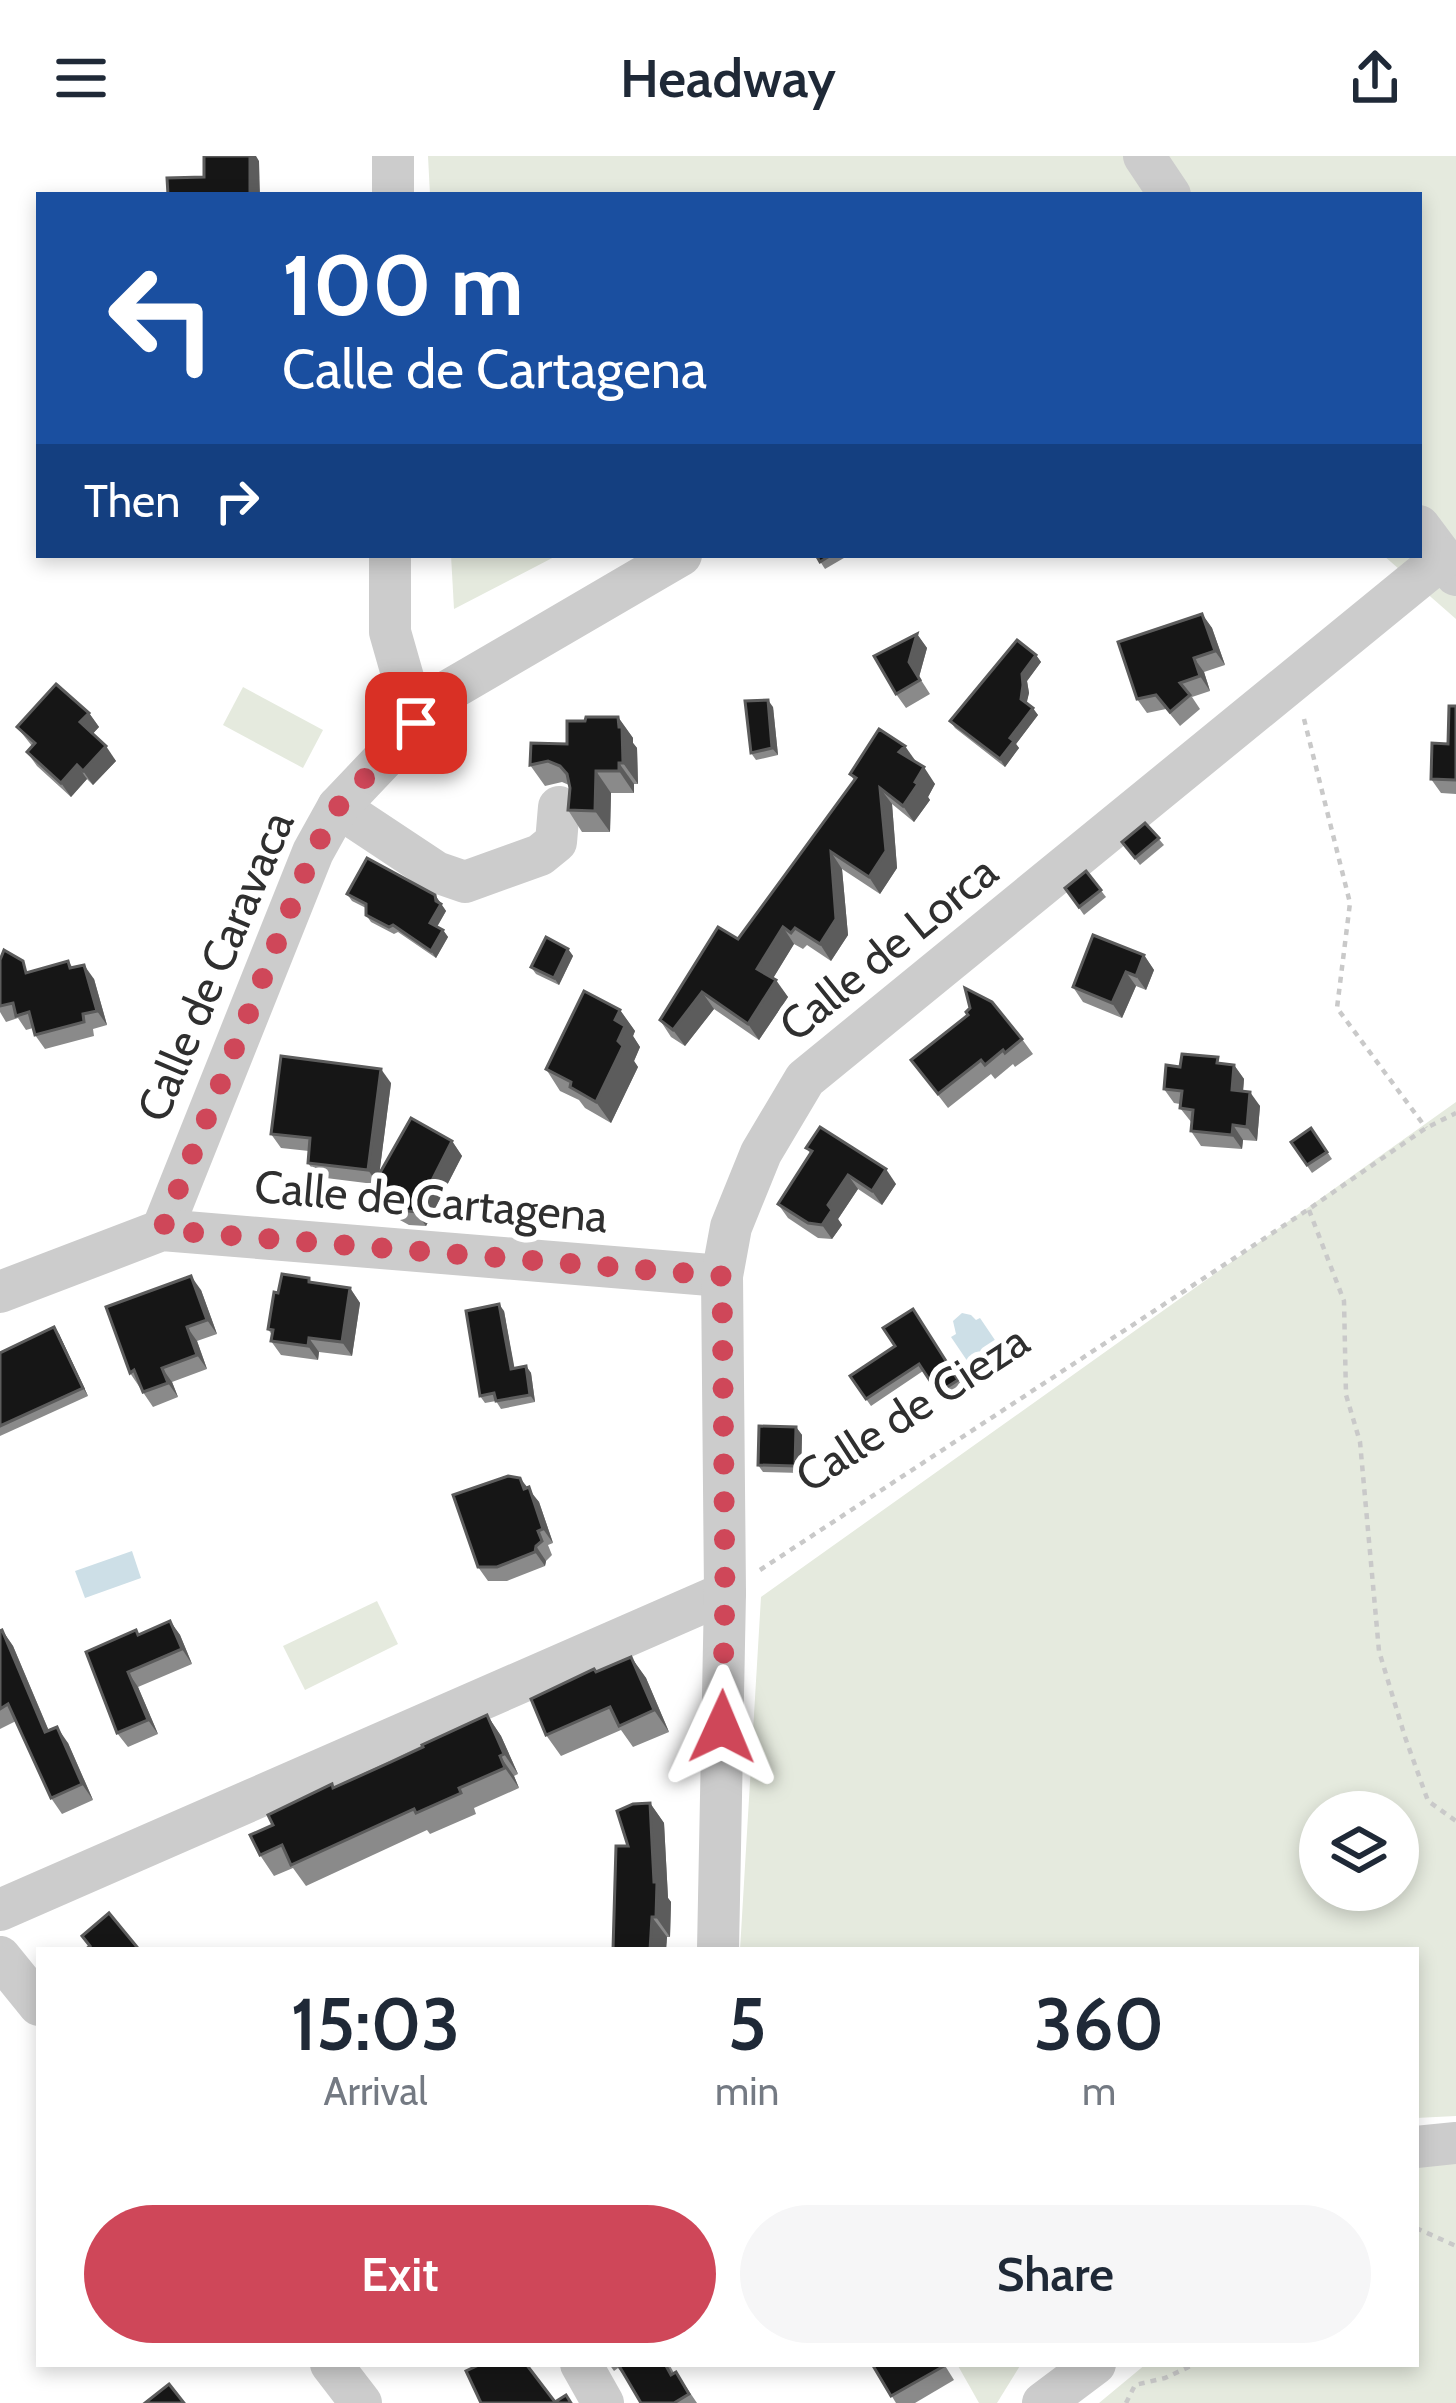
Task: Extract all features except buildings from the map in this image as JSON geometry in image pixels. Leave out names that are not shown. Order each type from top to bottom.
[{"type":"street","points":[[393,156],[393,192]]},
{"type":"street","points":[[1144,156],[1168,192]]},
{"type":"street","name":"Calle de Lorca","points":[[718,1947],[725,1593],[722,1276],[730,1227],[760,1153],[805,1079],[1029,898],[1439,553]]},
{"type":"street","points":[[390,558],[390,632],[416,723]]},
{"type":"street","name":"Calle de Caravaca","points":[[162,1230],[313,852],[338,807],[448,691],[676,558]]},
{"type":"street","points":[[338,807],[436,872],[465,882],[540,854],[556,842],[559,807]]},
{"type":"street","name":"Calle de Cartagena","points":[[0,1292],[162,1230],[722,1276]]},
{"type":"street","points":[[0,1910],[725,1593]]},
{"type":"street","points":[[0,1957],[36,2001]]},
{"type":"street","points":[[1419,2147],[1456,2143]]},
{"type":"street","points":[[333,2367],[361,2403]]},
{"type":"street","points":[[583,2367],[603,2403]]},
{"type":"street","points":[[1043,2403],[1091,2367]]},
{"type":"path","points":[[1293,678],[1350,903],[1337,1008],[1426,1127]]},
{"type":"path","name":"Calle de Cieza","points":[[725,1593],[1426,1127],[1456,1113]]},
{"type":"path","points":[[1309,1209],[1344,1301],[1346,1396],[1360,1442],[1379,1651],[1428,1801],[1456,1821]]},
{"type":"path","points":[[1419,2229],[1456,2246]]},
{"type":"path","points":[[1126,2403],[1135,2385],[1189,2367]]},
{"type":"shaded area","points":[[428,156],[1456,156],[1456,619],[1386,558],[1422,558],[1422,192],[430,192]]},
{"type":"shaded area","points":[[451,558],[552,558],[454,609]]},
{"type":"shaded area","points":[[243,687],[323,730],[303,768],[223,725]]},
{"type":"shaded area","points":[[1456,1102],[1456,2116],[1419,2118],[1419,1947],[740,1947],[761,1597]]},
{"type":"shaded area","points":[[962,1313],[980,1318],[1001,1349],[972,1368],[951,1337],[956,1334],[953,1321]]},
{"type":"shaded area","points":[[132,1551],[141,1578],[85,1598],[75,1571]]},
{"type":"shaded area","points":[[377,1601],[398,1644],[305,1690],[283,1646]]},
{"type":"shaded area","points":[[1456,2158],[1456,2403],[1099,2403],[1142,2367],[1419,2367],[1419,2160]]},
{"type":"shaded area","points":[[959,2367],[1019,2367],[997,2403],[979,2403]]},
{"type":"route","points":[[416,723],[338,807],[313,852],[162,1230],[722,1276],[722,1727]]}]
